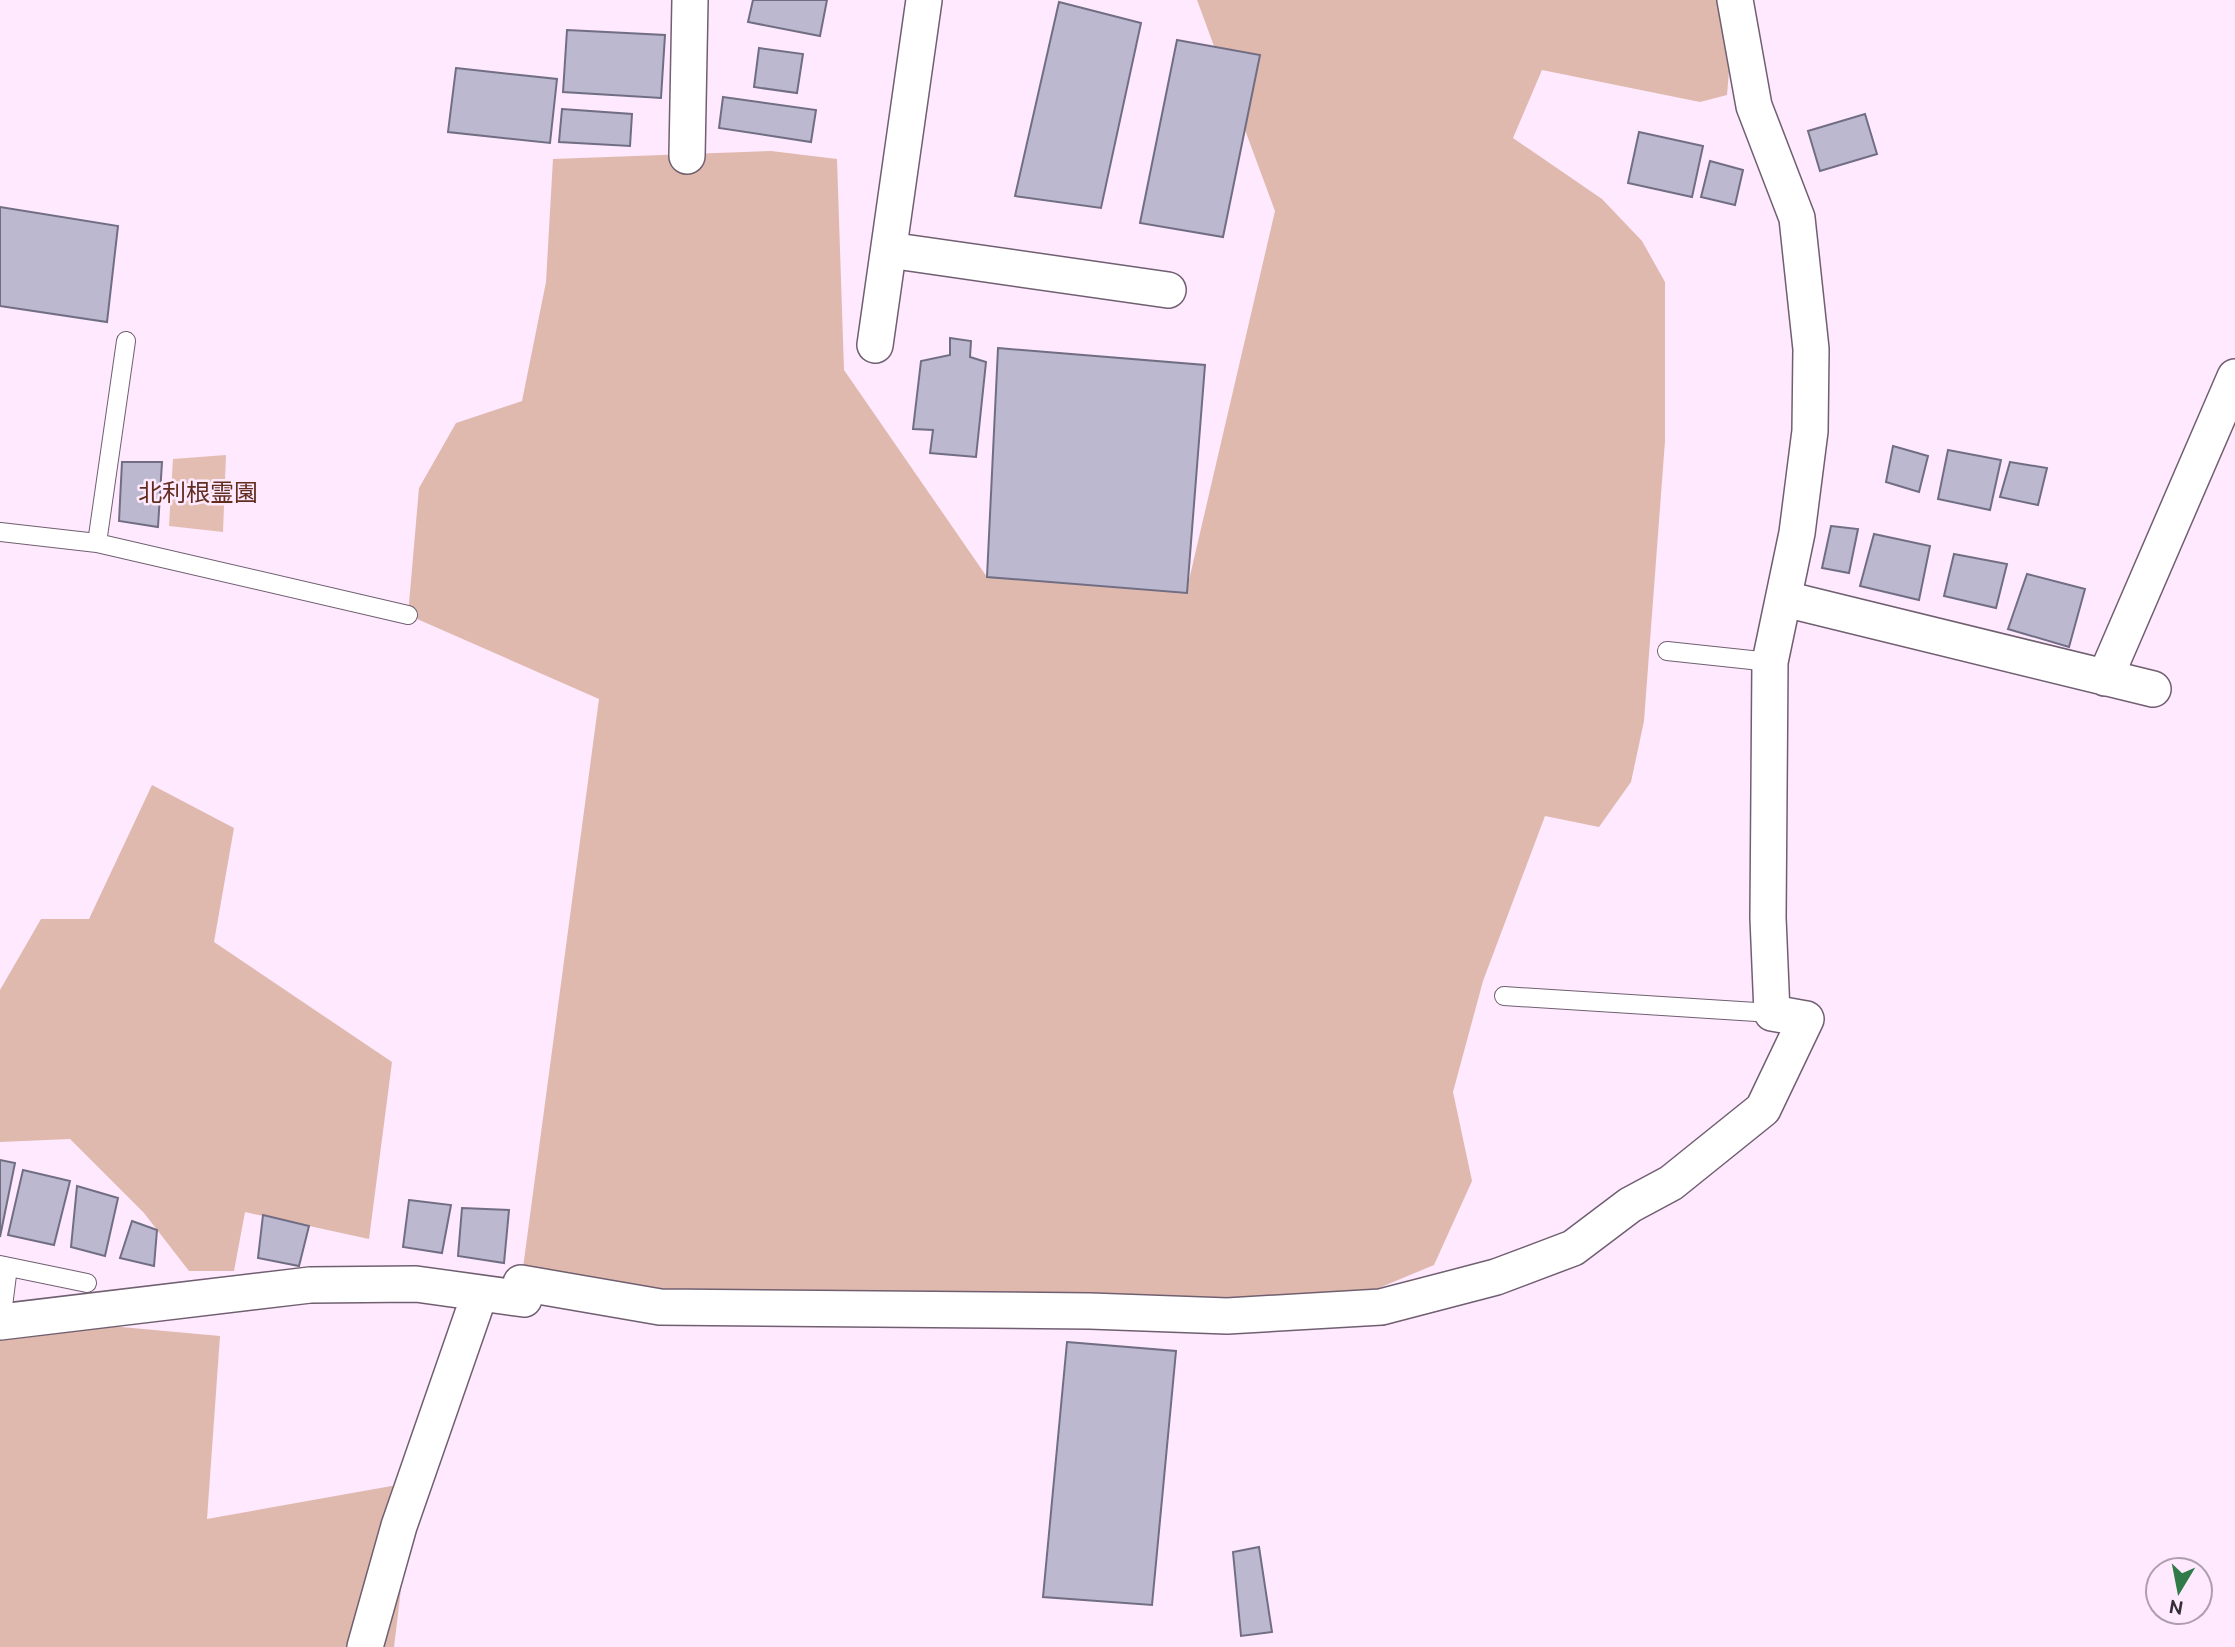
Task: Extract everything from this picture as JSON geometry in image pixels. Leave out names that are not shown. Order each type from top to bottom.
[{"type":"street","points":[[687,156],[690,0]]},
{"type":"street","points":[[875,345],[924,0]]},
{"type":"street","points":[[0,1322],[310,1285],[416,1284],[524,1299],[521,1283],[660,1307],[1090,1311],[1227,1316],[1381,1307],[1496,1277],[1573,1248],[1630,1205],[1671,1183],[1702,1160],[1763,1109],[1806,1019],[1772,1013],[1768,918],[1770,662],[1786,599],[1810,430],[1811,349],[1797,218],[1754,106],[1735,0]]},
{"type":"street","points":[[889,250],[1168,290]]},
{"type":"street","points":[[2105,678],[2235,377]]},
{"type":"street","points":[[1786,599],[2153,689]]},
{"type":"street","points":[[365,1647],[398,1526],[480,1293]]},
{"type":"lane","points":[[97,543],[126,341]]},
{"type":"lane","points":[[0,532],[97,543],[408,615]]},
{"type":"lane","points":[[1667,651],[1770,662]]},
{"type":"lane","points":[[1504,996],[1772,1013]]},
{"type":"lane","points":[[0,1322],[4,1266],[88,1283]]},
{"type":"green space","name":"北利根霊園","points":[[226,455],[223,532],[169,526],[173,459]]},
{"type":"shaded area","points":[[1197,0],[1735,0],[1727,95],[1700,102],[1542,70],[1513,138],[1602,199],[1642,241],[1665,282],[1665,441],[1644,721],[1631,782],[1599,827],[1545,816],[1483,981],[1453,1092],[1472,1181],[1434,1265],[1326,1310],[1137,1313],[521,1283],[599,699],[408,615],[419,488],[456,423],[522,401],[546,282],[553,159],[771,151],[837,159],[844,370],[987,577],[1186,593],[1275,211]]},
{"type":"shaded area","points":[[152,785],[234,828],[214,942],[392,1062],[369,1239],[245,1212],[234,1271],[189,1271],[144,1213],[70,1139],[0,1142],[0,990],[41,919],[89,919]]},
{"type":"shaded area","points":[[0,1316],[220,1336],[207,1519],[414,1482],[394,1647],[0,1647]]},
{"type":"building","points":[[753,0],[827,0],[820,36],[748,22]]},
{"type":"building","points":[[1059,2],[1141,23],[1101,208],[1015,196]]},
{"type":"building","points":[[567,30],[665,35],[661,98],[563,92]]},
{"type":"building","points":[[1177,40],[1260,55],[1223,237],[1140,223]]},
{"type":"building","points":[[759,48],[803,54],[797,93],[754,87]]},
{"type":"building","points":[[456,68],[557,79],[550,143],[448,132]]},
{"type":"building","points":[[723,97],[816,110],[811,142],[719,128]]},
{"type":"building","points":[[562,109],[632,114],[630,146],[559,142]]},
{"type":"building","points":[[1865,114],[1877,154],[1820,171],[1808,131]]},
{"type":"building","points":[[1639,132],[1703,146],[1692,197],[1628,183]]},
{"type":"building","points":[[1710,161],[1743,170],[1735,205],[1701,197]]},
{"type":"building","points":[[0,207],[118,226],[107,322],[0,306]]},
{"type":"building","points":[[950,338],[971,341],[970,357],[986,362],[976,457],[930,453],[933,430],[913,429],[921,361],[950,355]]},
{"type":"building","points":[[998,348],[1205,365],[1187,593],[987,577]]},
{"type":"building","points":[[1893,446],[1928,456],[1919,492],[1886,482]]},
{"type":"building","points":[[1948,450],[2001,460],[1990,510],[1938,499]]},
{"type":"building","points":[[122,462],[162,462],[158,527],[119,521]]},
{"type":"building","points":[[2010,462],[2047,468],[2038,505],[2000,497]]},
{"type":"building","points":[[1831,526],[1858,529],[1849,573],[1822,568]]},
{"type":"building","points":[[1874,534],[1930,546],[1919,600],[1860,586]]},
{"type":"building","points":[[1954,554],[2007,564],[1996,608],[1944,596]]},
{"type":"building","points":[[2027,574],[2085,589],[2069,647],[2008,629]]},
{"type":"building","points":[[0,1160],[15,1163],[0,1237]]},
{"type":"building","points":[[23,1170],[70,1181],[54,1245],[8,1235]]},
{"type":"building","points":[[77,1186],[118,1198],[105,1256],[71,1247]]},
{"type":"building","points":[[409,1200],[451,1205],[442,1253],[403,1247]]},
{"type":"building","points":[[462,1208],[509,1210],[504,1263],[458,1256]]},
{"type":"building","points":[[263,1215],[309,1226],[299,1266],[258,1258]]},
{"type":"building","points":[[132,1221],[157,1230],[154,1266],[120,1258]]},
{"type":"building","points":[[1067,1342],[1176,1351],[1152,1605],[1043,1597]]},
{"type":"building","points":[[1259,1547],[1272,1632],[1241,1636],[1233,1552]]}]
